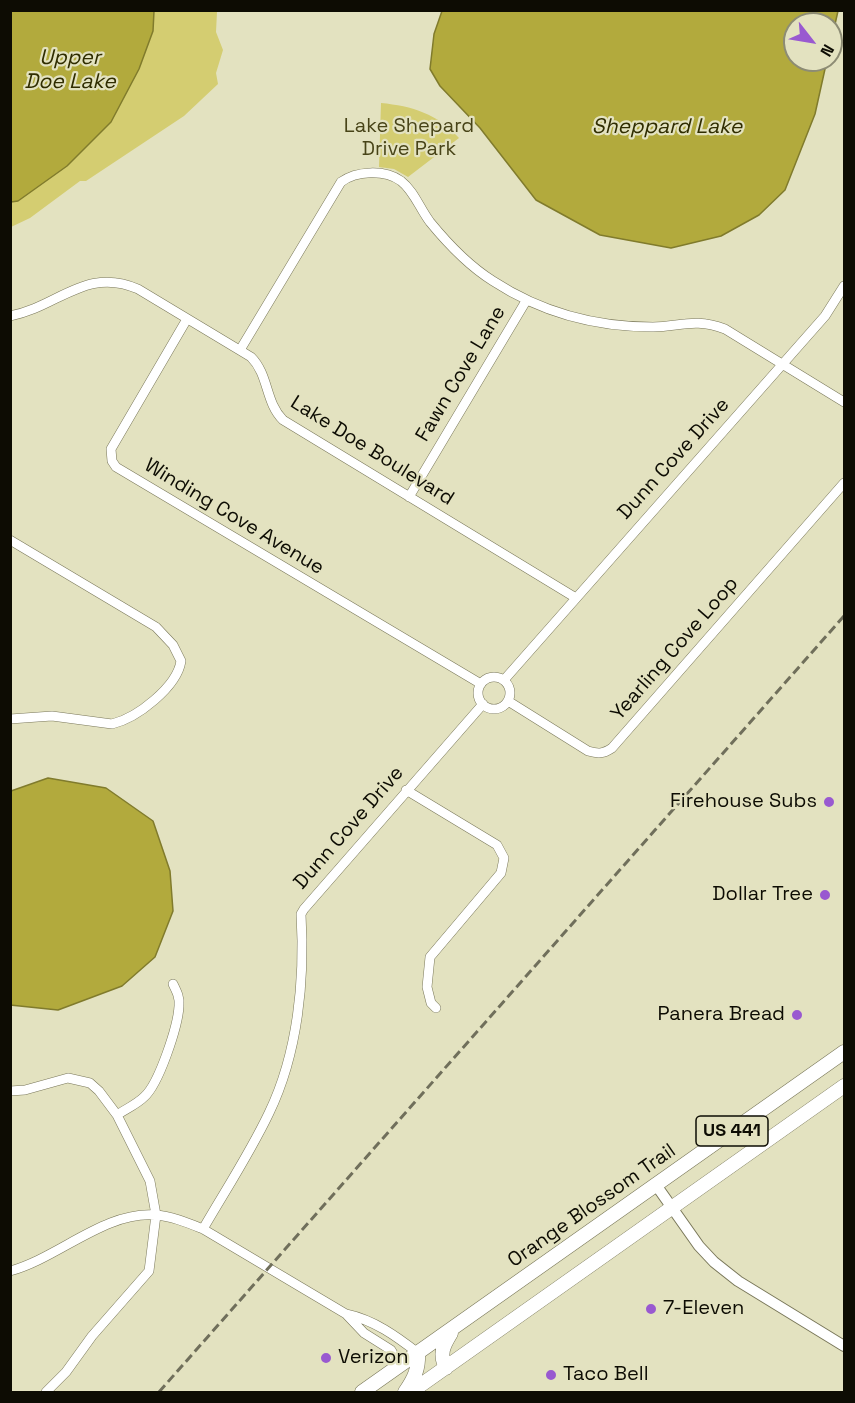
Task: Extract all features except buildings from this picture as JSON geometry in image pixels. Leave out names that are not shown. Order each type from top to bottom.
[{"type":"main road","name":"Orange Blossom Trail","points":[[362,1392],[844,1052]]},
{"type":"main road","name":"US 441","points":[[411,1392],[844,1086]]},
{"type":"main road","points":[[446,1368],[441,1353],[443,1345],[456,1327]]},
{"type":"main road","points":[[405,1392],[415,1377],[418,1353]]},
{"type":"street","points":[[240,350],[340,182],[348,177],[365,173],[399,179],[430,221],[469,263],[492,281],[526,301],[591,322],[622,326],[656,327],[700,322],[714,325],[725,329],[844,402]]},
{"type":"street","name":"Lake Doe Boulevard","points":[[10,316],[31,311],[83,285],[109,282],[138,289],[250,357],[261,369],[271,404],[283,420],[576,597]]},
{"type":"street","name":"Dunn Cove Drive","points":[[504,680],[825,316],[844,286]]},
{"type":"street","name":"Fawn Cove Lane","points":[[409,496],[526,301]]},
{"type":"street","name":"Winding Cove Avenue","points":[[188,319],[111,449],[112,461],[116,467],[481,684]]},
{"type":"street","name":"Yearling Cove Loop","points":[[508,701],[588,751],[597,754],[606,752],[612,748],[844,483]]},
{"type":"street","points":[[10,540],[156,627],[173,645],[181,661],[163,692],[122,722],[112,724],[52,716],[10,719]]},
{"type":"street","points":[[489,678],[504,680],[510,692],[508,701],[496,709],[483,704],[478,694],[481,684],[489,678]]},
{"type":"street","name":"Dunn Cove Drive","points":[[203,1229],[270,1112],[281,1081],[292,1044],[298,1006],[302,965],[301,914],[406,790],[483,704]]},
{"type":"street","points":[[406,790],[498,845],[504,858],[501,873],[430,957],[427,987],[431,1003],[436,1008]]},
{"type":"street","points":[[117,1115],[144,1097],[155,1082],[169,1049],[179,1008],[179,996],[173,984]]},
{"type":"street","points":[[10,1091],[25,1090],[57,1080],[77,1079],[90,1083],[117,1115],[150,1181],[156,1215],[149,1271],[92,1336],[66,1372],[46,1392]]},
{"type":"street","points":[[656,1185],[699,1246],[714,1262],[738,1281],[844,1346]]},
{"type":"street","points":[[10,1271],[44,1258],[99,1228],[129,1218],[156,1215],[183,1221],[203,1229],[346,1314],[364,1333],[391,1350],[394,1355],[394,1366],[389,1373]]},
{"type":"street","points":[[346,1314],[359,1316],[380,1326],[418,1353]]},
{"type":"green space","points":[[215,10],[217,12],[216,32],[223,50],[216,73],[218,84],[184,116],[86,181],[80,181],[30,218],[11,227],[10,202],[18,201],[153,31],[154,11]]},
{"type":"green space","name":"Lake Shepard Drive Park","points":[[381,103],[403,106],[433,117],[459,138],[408,177],[394,169],[379,167]]},
{"type":"water","name":"Sheppard Lake","points":[[442,10],[838,11],[783,12],[783,72],[824,72],[815,114],[785,190],[759,215],[721,236],[671,248],[600,235],[536,200],[480,128],[440,86],[430,69],[434,34]]},
{"type":"water","name":"Upper Doe Lake","points":[[10,11],[154,11],[153,31],[139,69],[111,122],[67,166],[18,201],[11,202]]},
{"type":"water","points":[[48,778],[106,788],[153,821],[170,871],[173,911],[155,957],[122,986],[58,1010],[10,1005],[11,791]]},
{"type":"railway","points":[[159,1392],[844,616]]},
{"type":"place","name":"Firehouse Subs","points":[[829,802]]},
{"type":"place","name":"Dollar Tree","points":[[825,895]]},
{"type":"place","name":"Panera Bread","points":[[797,1015]]},
{"type":"place","name":"7-Eleven","points":[[651,1309]]},
{"type":"place","name":"Verizon","points":[[326,1358]]},
{"type":"place","name":"Taco Bell","points":[[551,1375]]}]
